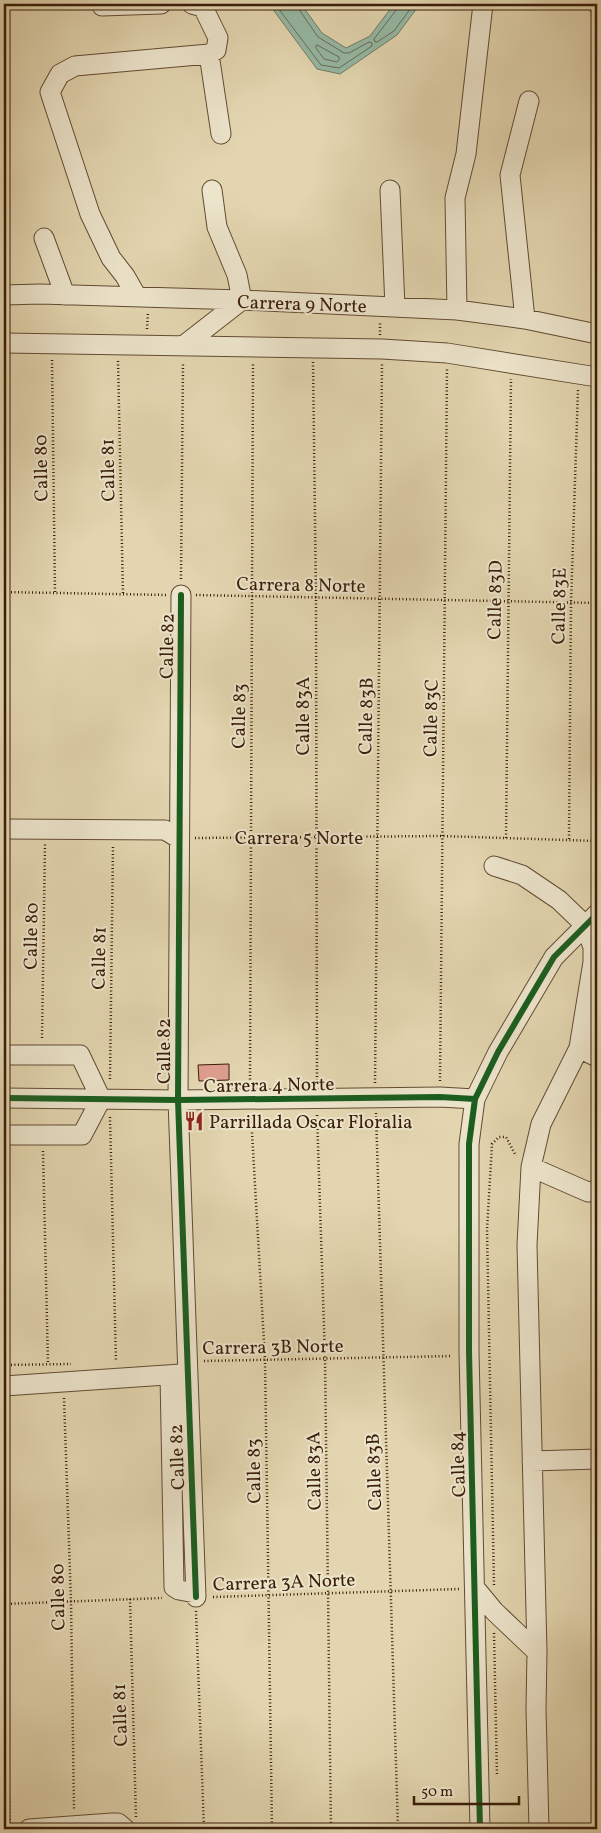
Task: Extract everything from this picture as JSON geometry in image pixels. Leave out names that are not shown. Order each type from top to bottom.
[{"type":"street","points":[[102,6],[161,4]]},
{"type":"street","points":[[142,298],[111,258],[90,214],[50,92],[60,74],[75,66],[210,54],[216,50],[218,38],[203,7],[192,4]]},
{"type":"street","points":[[457,310],[456,198],[466,154],[483,4]]},
{"type":"street","points":[[210,54],[221,134]]},
{"type":"street","points":[[525,319],[510,175],[529,101]]},
{"type":"street","points":[[183,346],[242,300],[238,275],[217,227],[212,190]]},
{"type":"street","points":[[388,306],[390,190]]},
{"type":"street","points":[[44,238],[65,295]]},
{"type":"street","name":"Carrera 9 Norte","points":[[4,295],[242,300],[457,310],[525,319],[597,334]]},
{"type":"street","points":[[4,343],[313,348],[447,353],[597,377]]},
{"type":"street","name":"Calle 82","points":[[181,595],[178,838],[178,1100],[182,1370],[196,1595]]},
{"type":"street","points":[[4,829],[165,830],[178,838]]},
{"type":"street","points":[[494,866],[522,875],[591,920]]},
{"type":"street","points":[[579,1048],[593,962],[591,920]]},
{"type":"street","points":[[475,1099],[498,1052],[554,957],[591,920]]},
{"type":"street","points":[[539,1829],[536,1709],[537,1652],[527,1245],[531,1167],[541,1124],[579,1048],[597,1028]]},
{"type":"street","points":[[579,1048],[597,1057]]},
{"type":"street","points":[[4,1054],[80,1055],[107,1099],[82,1135],[4,1135]]},
{"type":"street","name":"Carrera 4 Norte","points":[[4,1098],[178,1100],[440,1097],[475,1099]]},
{"type":"street","name":"Calle 84","points":[[475,1099],[469,1144],[468,1352],[480,1829]]},
{"type":"street","points":[[531,1167],[588,1192],[597,1190]]},
{"type":"street","points":[[4,1386],[64,1383],[182,1370]]},
{"type":"street","points":[[532,1461],[597,1459]]},
{"type":"street","points":[[475,1588],[494,1611],[537,1652]]},
{"type":"street","points":[[29,1829],[118,1823],[131,1825]]},
{"type":"path","points":[[142,298],[147,345]]},
{"type":"path","points":[[497,1776],[487,1230],[492,1144],[499,1137],[506,1137],[519,1161],[531,1167]]},
{"type":"path","points":[[43,1151],[48,1364]]},
{"type":"path","points":[[4,1365],[72,1364]]},
{"type":"path","points":[[196,1595],[204,1829]]},
{"type":"path","points":[[4,1604],[164,1598]]},
{"type":"path","points":[[4,1630],[10,1829]]},
{"type":"water","points":[[269,4],[301,4],[322,33],[346,48],[370,36],[394,4],[420,4],[397,35],[340,74],[317,69]]},
{"type":"water","points":[[587,4],[597,4],[597,26]]},
{"type":"building","points":[[229,1064],[229,1080],[199,1081],[198,1065]]},
{"type":"cycle path","points":[[181,595],[178,1100],[196,1597]]},
{"type":"cycle path","points":[[480,1829],[469,1352],[469,1144],[475,1099],[498,1052],[554,957],[597,914]]},
{"type":"cycle path","points":[[4,1098],[178,1100],[440,1097],[475,1099]]},
{"type":"place","name":"Parrillada Oscar Floralia","points":[[194,1121]]}]
